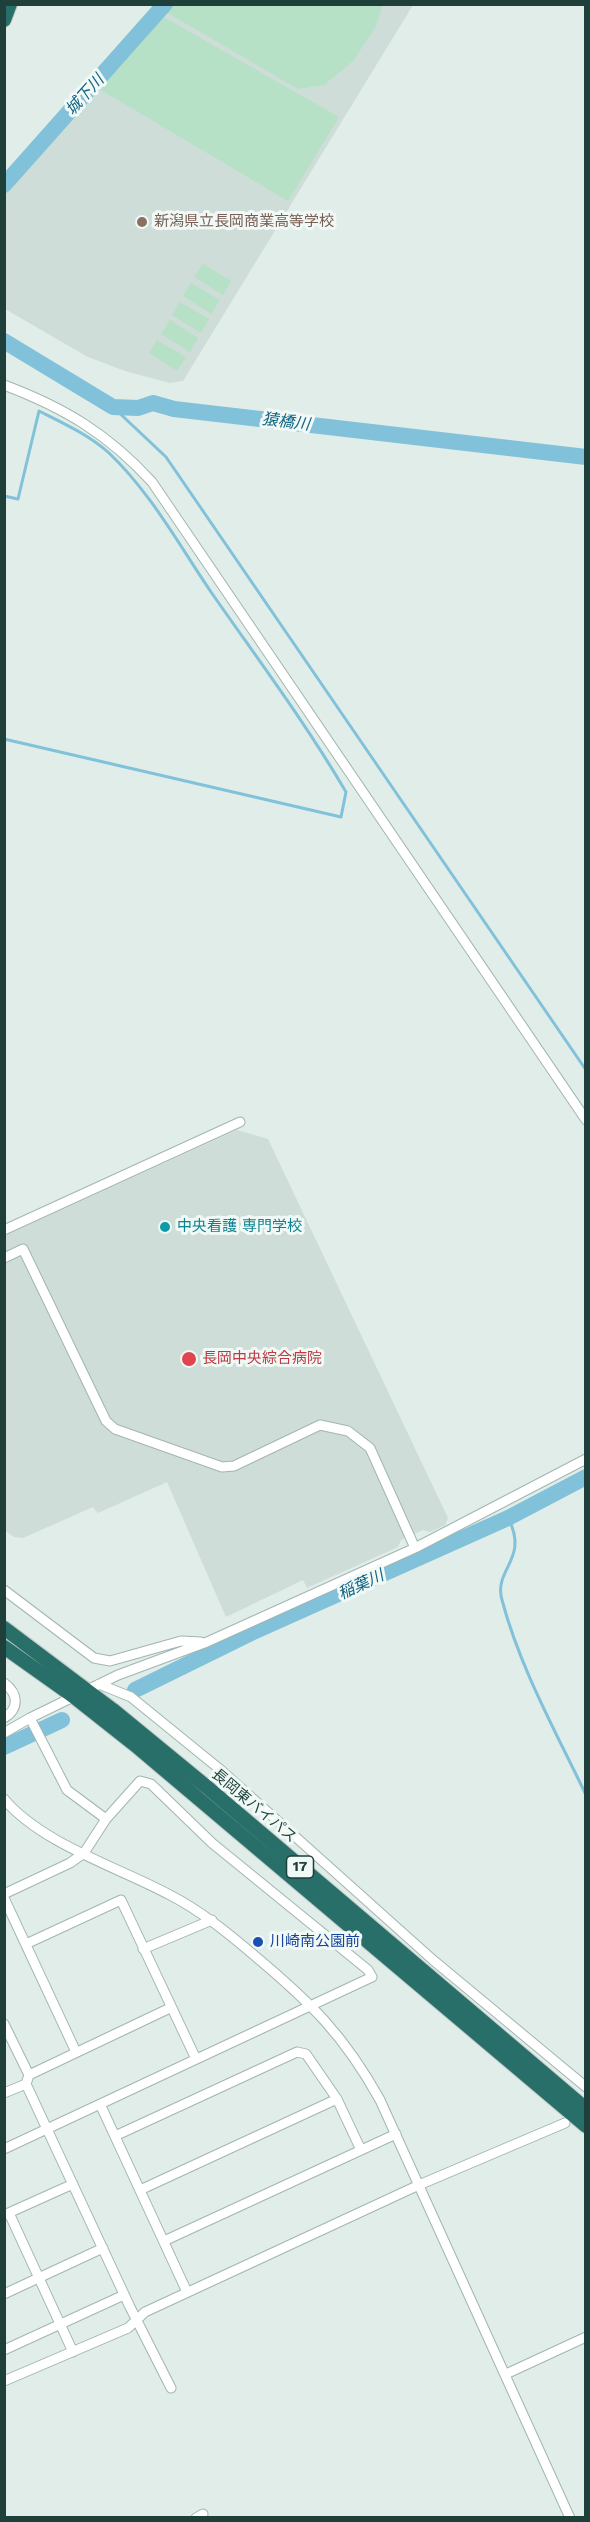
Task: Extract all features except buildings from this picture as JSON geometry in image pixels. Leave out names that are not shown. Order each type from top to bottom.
[{"type":"highway","points":[[4,20],[10,4]]},
{"type":"highway","name":"長岡東バイパス","points":[[6,1628],[93,1687],[585,2109]]},
{"type":"highway","name":"長岡東バイパス","points":[[4,1647],[74,1696],[224,1819],[538,2085],[585,2128]]},
{"type":"street","points":[[4,386],[40,400],[88,425],[129,458],[152,482],[585,1120]]},
{"type":"street","points":[[4,1230],[240,1122]]},
{"type":"street","points":[[4,1258],[23,1249],[106,1421],[115,1429],[222,1467],[234,1466],[320,1425],[348,1431],[370,1448],[415,1548]]},
{"type":"street","points":[[4,1733],[32,1722],[74,1696],[144,1664],[207,1642],[415,1548],[585,1459]]},
{"type":"street","points":[[4,1590],[94,1658],[102,1661],[110,1661],[181,1641],[207,1642]]},
{"type":"street","points":[[4,1683],[13,1693],[16,1704],[11,1713],[4,1718]]},
{"type":"street","points":[[93,1687],[131,1697],[222,1771],[433,1960],[585,2087]]},
{"type":"street","points":[[32,1722],[66,1790],[106,1819]]},
{"type":"street","points":[[4,2149],[372,1977],[359,1963],[212,1843],[151,1784],[140,1781],[106,1819],[84,1853],[70,1863],[4,1896],[76,2052]]},
{"type":"street","points":[[4,1799],[44,1833],[171,1895],[212,1920],[313,2006],[354,2055],[380,2100],[396,2134],[570,2517]]},
{"type":"street","points":[[26,1944],[121,1900],[196,2059]]},
{"type":"street","points":[[143,1949],[212,1920]]},
{"type":"street","points":[[4,2093],[76,2052],[170,2008]]},
{"type":"street","points":[[4,2025],[47,2128],[124,2295],[171,2388]]},
{"type":"street","points":[[116,2136],[297,2052],[306,2054],[337,2099],[361,2150]]},
{"type":"street","points":[[140,2190],[337,2099]]},
{"type":"street","points":[[100,2104],[187,2292]]},
{"type":"street","points":[[4,2381],[128,2328],[144,2312],[419,2185],[565,2123]]},
{"type":"street","points":[[164,2241],[396,2134]]},
{"type":"street","points":[[73,2184],[7,2214],[73,2352]]},
{"type":"street","points":[[4,2294],[104,2248]]},
{"type":"street","points":[[4,2350],[124,2295]]},
{"type":"street","points":[[506,2374],[585,2337]]},
{"type":"shaded area","name":"新潟県立長岡商業高等学校","points":[[168,5],[413,5],[183,381],[170,383],[125,371],[88,357],[5,309],[5,183]]},
{"type":"shaded area","name":"長岡中央綜合病院","points":[[237,1130],[268,1139],[448,1518],[445,1525],[430,1532],[423,1530],[401,1540],[398,1547],[307,1588],[303,1580],[226,1617],[167,1482],[98,1513],[93,1507],[23,1538],[14,1537],[4,1530],[4,1236]]},
{"type":"green space","points":[[173,4],[383,5],[376,26],[353,61],[324,85],[298,89],[166,12]]},
{"type":"green space","points":[[162,16],[339,117],[288,201],[96,87]]},
{"type":"green space","points":[[203,264],[231,281],[223,295],[194,277]]},
{"type":"green space","points":[[191,283],[220,300],[211,314],[183,296]]},
{"type":"green space","points":[[180,302],[209,319],[201,333],[172,315]]},
{"type":"green space","points":[[170,320],[198,338],[190,352],[161,334]]},
{"type":"green space","points":[[157,340],[186,357],[177,371],[149,353]]},
{"type":"waterway","name":"城下川","points":[[4,185],[165,4]]},
{"type":"waterway","name":"猿橋川","points":[[4,341],[113,407],[138,408],[153,403],[174,409],[586,457]]},
{"type":"waterway","points":[[113,407],[166,457],[586,1070]]},
{"type":"waterway","points":[[4,496],[18,499],[39,411],[84,435],[109,453],[138,485],[164,520],[297,715],[346,792],[341,817],[4,739]]},
{"type":"waterway","name":"稲葉川","points":[[135,1690],[251,1633],[508,1518],[586,1477]]},
{"type":"waterway","points":[[508,1518],[514,1532],[515,1544],[502,1580],[502,1600],[518,1650],[586,1795]]},
{"type":"waterway","name":"稲葉川","points":[[4,1747],[62,1720]]},
{"type":"place","name":"新潟県立長岡商業高等学校","points":[[142,222]]},
{"type":"place","name":"中央看護 専門学校","points":[[165,1227]]},
{"type":"place","name":"長岡中央綜合病院","points":[[189,1359]]},
{"type":"place","name":"川崎南公園前","points":[[258,1942]]}]
